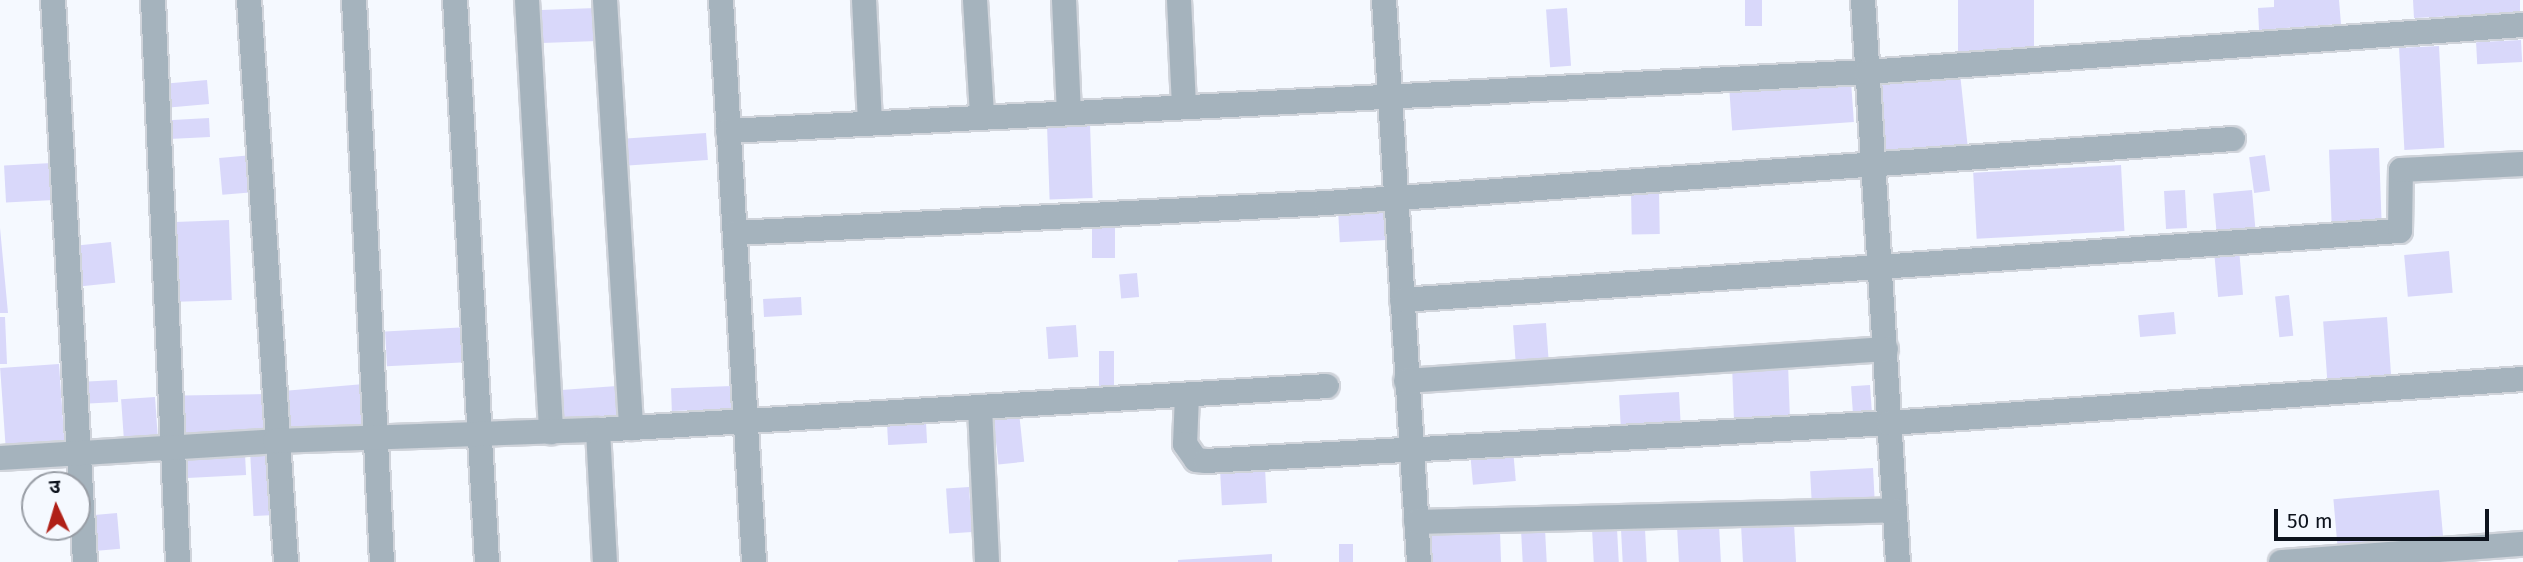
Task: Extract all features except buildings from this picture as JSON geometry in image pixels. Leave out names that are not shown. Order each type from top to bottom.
[{"type":"street","points":[[53,0],[85,562]]},
{"type":"street","points":[[153,0],[178,562]]},
{"type":"street","points":[[249,0],[275,441],[286,562]]},
{"type":"street","points":[[354,0],[382,562]]},
{"type":"street","points":[[455,0],[482,433],[487,562]]},
{"type":"street","points":[[527,0],[551,432]]},
{"type":"street","points":[[605,0],[631,428]]},
{"type":"street","points":[[721,0],[754,562]]},
{"type":"street","points":[[864,0],[870,123]]},
{"type":"street","points":[[975,0],[982,116]]},
{"type":"street","points":[[1064,0],[1069,113]]},
{"type":"street","points":[[1179,0],[1184,107]]},
{"type":"street","points":[[1384,0],[1419,562]]},
{"type":"street","points":[[1863,0],[1898,562]]},
{"type":"street","points":[[728,131],[1867,72],[2523,25]]},
{"type":"street","points":[[735,233],[1396,198],[1873,167],[2233,139]]},
{"type":"street","points":[[1402,300],[2400,231],[2401,170],[2523,164]]},
{"type":"street","points":[[1406,381],[1886,349]]},
{"type":"street","points":[[1187,395],[1185,444],[1196,460],[1889,423],[2523,379]]},
{"type":"street","points":[[0,458],[275,441],[598,430],[1328,386]]},
{"type":"street","points":[[980,407],[987,562]]},
{"type":"street","points":[[598,430],[605,562]]},
{"type":"street","points":[[1416,522],[1895,510]]},
{"type":"street","points":[[2281,562],[2523,544]]}]
